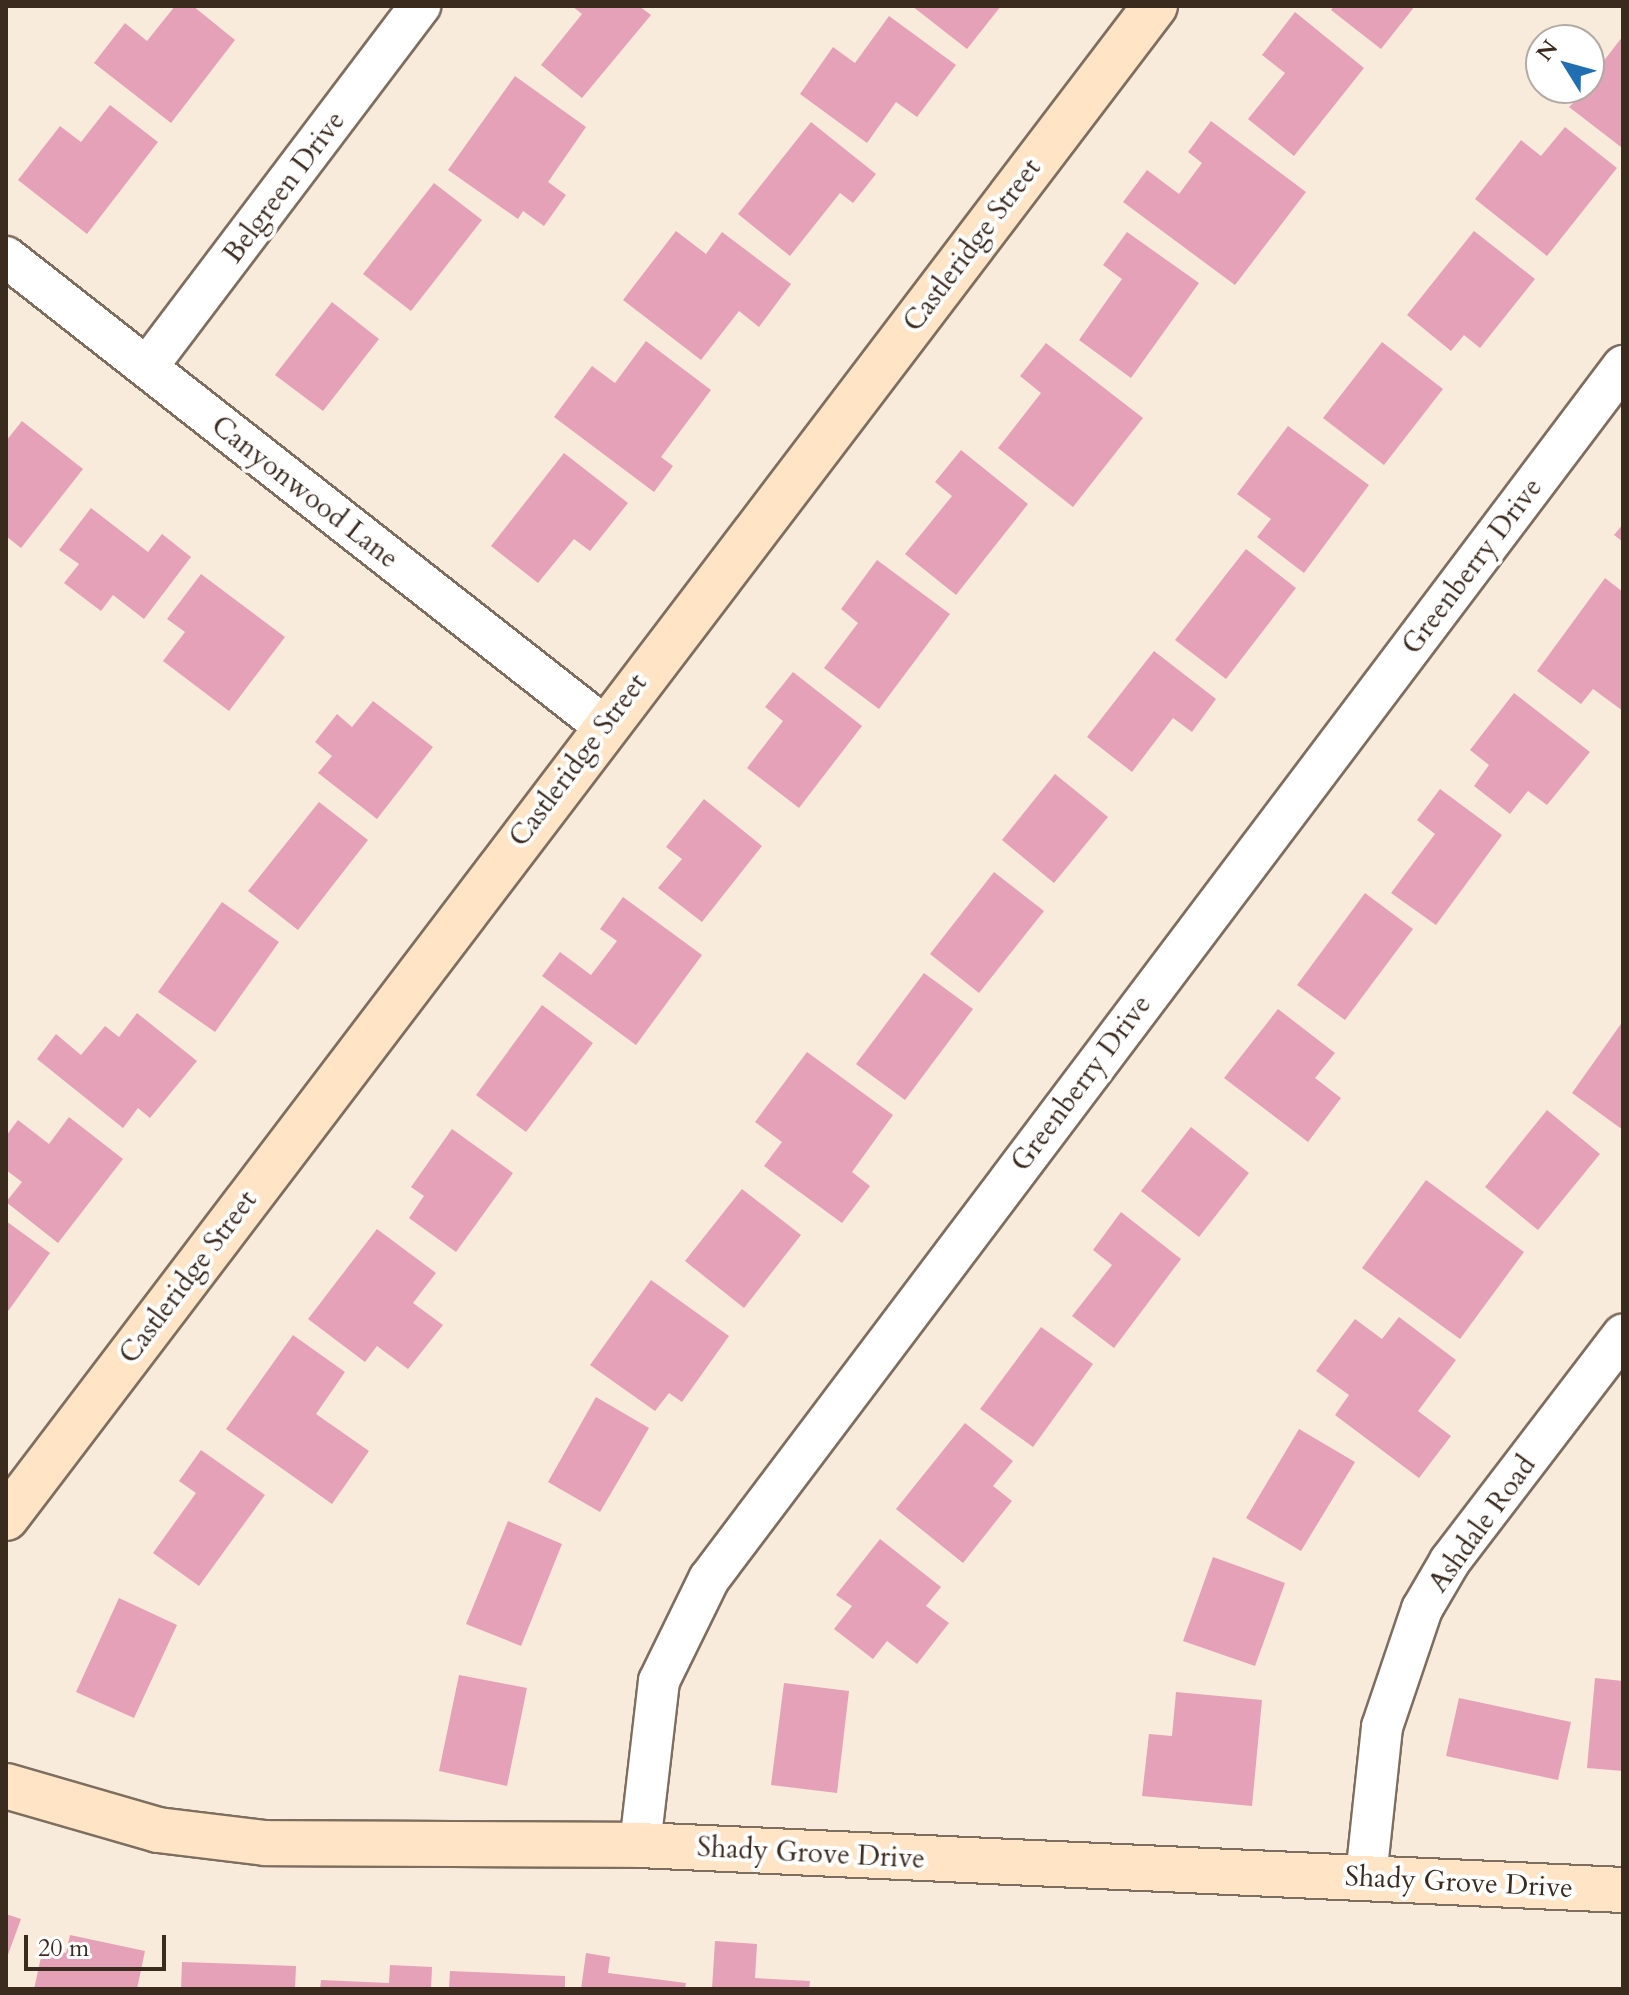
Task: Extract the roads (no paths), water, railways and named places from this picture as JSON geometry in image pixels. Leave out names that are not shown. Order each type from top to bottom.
[{"type":"street","name":"Belgreen Drive","points":[[147,367],[420,6]]},
{"type":"street","name":"Castleridge Street","points":[[6,1518],[604,726],[1155,6]]},
{"type":"street","name":"Canyonwood Lane","points":[[6,257],[604,726]]},
{"type":"street","name":"Greenberry Drive","points":[[640,1845],[659,1681],[709,1579],[1623,366]]},
{"type":"street","name":"Ashdale Road","points":[[1366,1877],[1382,1727],[1422,1609],[1450,1561],[1623,1335]]},
{"type":"street","name":"Shady Grove Drive","points":[[6,1786],[158,1830],[265,1843],[640,1845],[1623,1890]]}]
